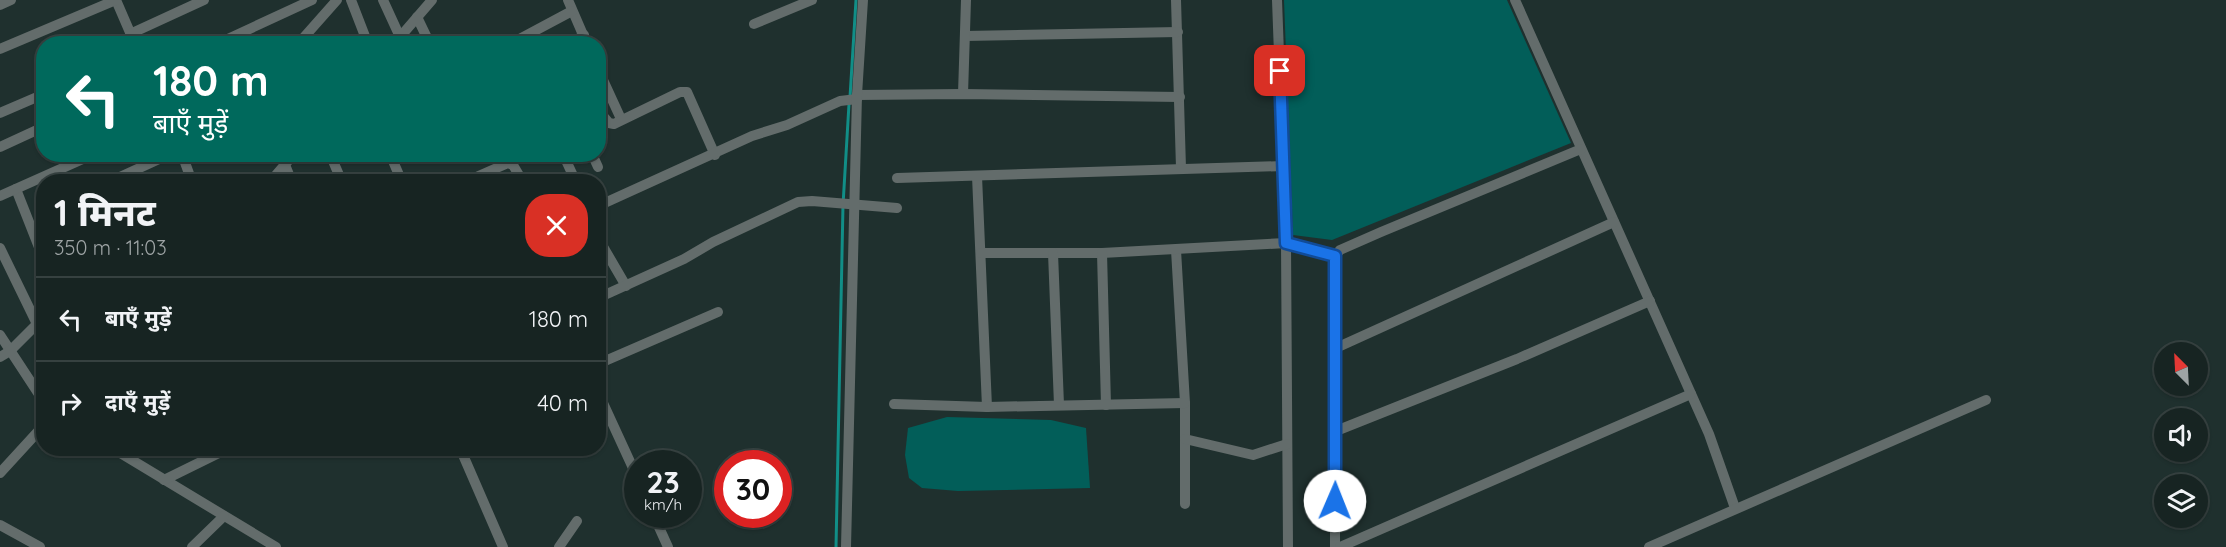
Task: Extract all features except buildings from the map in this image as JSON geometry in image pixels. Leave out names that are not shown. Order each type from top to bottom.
[{"type":"street","points":[[0,5],[11,0]]},
{"type":"street","points":[[0,49],[116,0],[132,36]]},
{"type":"street","points":[[138,36],[204,0]]},
{"type":"street","points":[[234,36],[312,0]]},
{"type":"street","points":[[305,36],[337,0]]},
{"type":"street","points":[[351,0],[365,36]]},
{"type":"street","points":[[383,0],[396,36]]},
{"type":"street","points":[[568,0],[584,36]]},
{"type":"street","points":[[754,24],[812,0]]},
{"type":"street","points":[[846,547],[853,98],[863,0]]},
{"type":"street","points":[[963,94],[966,0]]},
{"type":"street","points":[[1176,0],[1181,168]]},
{"type":"street","points":[[1277,0],[1286,243],[1288,547]]},
{"type":"street","points":[[1515,0],[1709,434],[1735,508]]},
{"type":"street","points":[[400,36],[427,3]]},
{"type":"street","points":[[525,36],[572,11]]},
{"type":"street","points":[[417,17],[426,36]]},
{"type":"street","points":[[965,36],[1178,32]]},
{"type":"street","points":[[606,86],[621,119]]},
{"type":"street","points":[[606,119],[610,124],[680,92],[687,92],[715,155]]},
{"type":"street","points":[[606,203],[715,155],[752,136],[853,98],[963,94],[1180,97]]},
{"type":"street","points":[[0,113],[36,97]]},
{"type":"street","points":[[0,147],[36,130]]},
{"type":"street","points":[[1335,547],[1335,256],[1340,250],[1372,236],[1581,149]]},
{"type":"street","points":[[56,174],[79,162]]},
{"type":"street","points":[[126,174],[153,162]]},
{"type":"street","points":[[277,174],[287,162]]},
{"type":"street","points":[[596,162],[598,167]]},
{"type":"street","points":[[483,174],[508,163],[513,165],[518,174]]},
{"type":"street","points":[[285,165],[289,174]]},
{"type":"street","points":[[897,178],[1283,166]]},
{"type":"street","points":[[977,176],[987,407]]},
{"type":"street","points":[[0,195],[36,183]]},
{"type":"street","points":[[16,189],[36,240]]},
{"type":"street","points":[[606,295],[790,205],[805,201],[897,208]]},
{"type":"street","points":[[1336,348],[1614,222]]},
{"type":"street","points":[[981,253],[1102,253],[1286,243],[1335,256]]},
{"type":"street","points":[[0,248],[36,314]]},
{"type":"street","points":[[1176,250],[1185,403],[1185,504]]},
{"type":"street","points":[[606,252],[626,286]]},
{"type":"street","points":[[1053,253],[1059,405]]},
{"type":"street","points":[[1102,253],[1106,405]]},
{"type":"street","points":[[1336,431],[1517,359],[1650,301]]},
{"type":"street","points":[[606,361],[718,312]]},
{"type":"street","points":[[0,357],[10,351],[36,325]]},
{"type":"street","points":[[0,334],[36,390]]},
{"type":"street","points":[[1340,547],[1691,394]]},
{"type":"street","points":[[1650,547],[1986,400]]},
{"type":"street","points":[[894,404],[987,407],[1185,403]]},
{"type":"street","points":[[606,409],[625,450]]},
{"type":"street","points":[[0,473],[36,434]]},
{"type":"street","points":[[1185,439],[1253,455],[1287,444]]},
{"type":"street","points":[[125,456],[276,547]]},
{"type":"street","points":[[164,480],[213,456]]},
{"type":"street","points":[[463,456],[503,547]]},
{"type":"street","points":[[192,547],[224,516]]},
{"type":"street","points":[[559,547],[577,521]]},
{"type":"street","points":[[0,525],[40,547]]},
{"type":"street","points":[[659,528],[668,547]]},
{"type":"shaded area","points":[[1284,0],[1507,0],[1571,143],[1332,240],[1293,235]]},
{"type":"shaded area","points":[[947,417],[1051,420],[1086,428],[1090,488],[958,491],[922,488],[909,478],[905,455],[908,428]]},
{"type":"waterway","points":[[850,97],[856,0]]},
{"type":"waterway","points":[[836,547],[843,205],[849,104]]},
{"type":"route","points":[[1280,71],[1286,243],[1335,256],[1335,501]]}]
